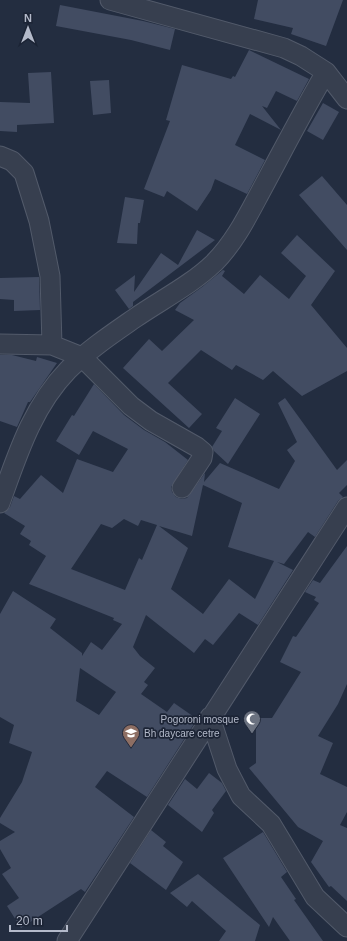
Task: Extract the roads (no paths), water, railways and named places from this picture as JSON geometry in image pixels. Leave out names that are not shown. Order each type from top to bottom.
[{"type":"street","points":[[110,0],[284,48],[301,56],[326,72],[347,99]]},
{"type":"street","points":[[0,503],[24,436],[35,414],[54,387],[82,357],[110,335],[188,284],[215,262],[224,251],[254,205],[326,72]]},
{"type":"street","points":[[0,156],[12,161],[24,173],[39,221],[50,276],[52,345]]},
{"type":"street","points":[[0,344],[52,345],[82,357],[130,406],[151,421],[198,447],[203,452],[202,458],[182,488]]},
{"type":"street","points":[[66,941],[210,718],[248,663],[347,507]]},
{"type":"street","points":[[210,718],[227,769],[241,796],[271,824],[315,897],[347,926]]},
{"type":"place","name":"Pogoroni mosque","points":[[252,734]]},
{"type":"place","name":"Bh daycare cetre","points":[[131,748]]}]
